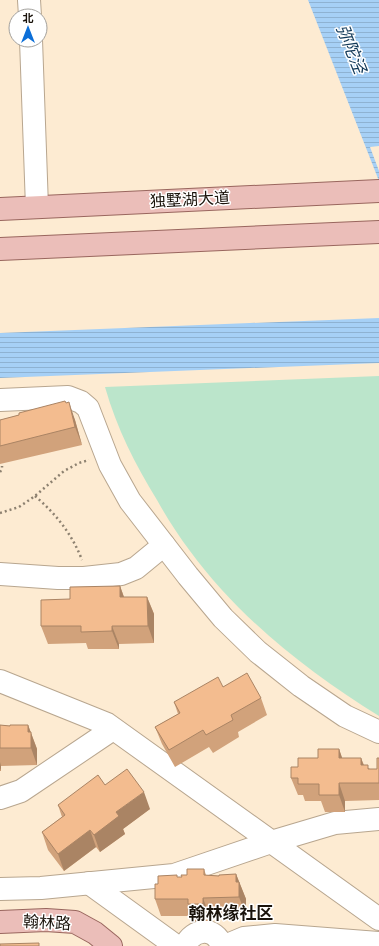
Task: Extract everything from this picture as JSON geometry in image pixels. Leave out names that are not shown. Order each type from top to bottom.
[{"type":"main road","name":"独墅湖大道","points":[[0,209],[375,191]]},
{"type":"main road","points":[[0,249],[379,232]]},
{"type":"main road","name":"翰林路","points":[[0,922],[46,920],[75,922],[95,933],[111,946]]},
{"type":"lane","points":[[31,48],[37,207]]},
{"type":"lane","points":[[0,400],[68,398],[81,402],[88,408],[110,465],[130,501],[223,618],[258,652],[301,686],[345,716],[379,732]]},
{"type":"lane","points":[[0,574],[84,578],[121,574],[136,568],[164,545]]},
{"type":"lane","points":[[0,681],[107,724],[379,919]]},
{"type":"lane","points":[[0,798],[21,791],[113,729]]},
{"type":"lane","points":[[0,889],[41,888],[174,874],[271,842],[335,823],[379,819]]},
{"type":"lane","points":[[89,883],[176,946]]},
{"type":"lane","points":[[185,946],[192,936],[203,932],[216,936],[222,946]]},
{"type":"lane","points":[[225,946],[244,938],[275,935],[379,944]]},
{"type":"path","points":[[0,513],[19,507],[35,496],[64,471],[79,463],[106,456]]},
{"type":"path","points":[[0,472],[2,466]]},
{"type":"path","points":[[35,496],[46,506],[75,543],[82,560],[84,578]]},
{"type":"green space","points":[[379,376],[379,716],[301,663],[253,621],[209,576],[177,533],[141,473],[121,432],[105,387]]},
{"type":"water","name":"弥陀泾","points":[[308,0],[379,0],[379,181]]},
{"type":"water","points":[[379,318],[379,363],[0,378],[0,333]]},
{"type":"pier","points":[[379,146],[379,171],[370,147]]},
{"type":"building","points":[[65,401],[66,403],[69,402],[75,427],[0,446],[0,420],[19,415],[19,413]]},
{"type":"building","points":[[120,586],[120,597],[147,597],[148,626],[112,626],[112,631],[81,632],[81,626],[41,626],[41,600],[70,599],[70,587]]},
{"type":"building","points":[[247,673],[261,698],[231,715],[233,720],[206,735],[203,730],[169,750],[155,727],[180,713],[174,702],[218,677],[223,687]]},
{"type":"building","points":[[0,725],[28,725],[28,732],[31,732],[31,748],[0,748]]},
{"type":"building","points":[[318,749],[339,749],[339,758],[361,758],[361,765],[368,765],[368,769],[377,769],[377,758],[379,758],[379,783],[339,783],[339,795],[319,795],[319,784],[298,784],[298,778],[291,778],[291,767],[298,767],[298,758],[318,758]]},
{"type":"building","points":[[127,769],[144,792],[116,812],[119,816],[94,835],[90,830],[58,854],[42,832],[65,815],[58,805],[98,775],[105,785]]},
{"type":"building","points":[[187,869],[204,869],[204,875],[219,876],[236,874],[236,882],[239,882],[239,897],[203,898],[203,904],[188,904],[188,899],[155,899],[155,884],[158,884],[158,876],[177,875],[177,877],[182,877],[181,875],[187,875]]},
{"type":"building","points":[[39,943],[39,946],[0,946],[0,944]]},
{"type":"district","name":"翰林缘社区","points":[[231,913]]}]
